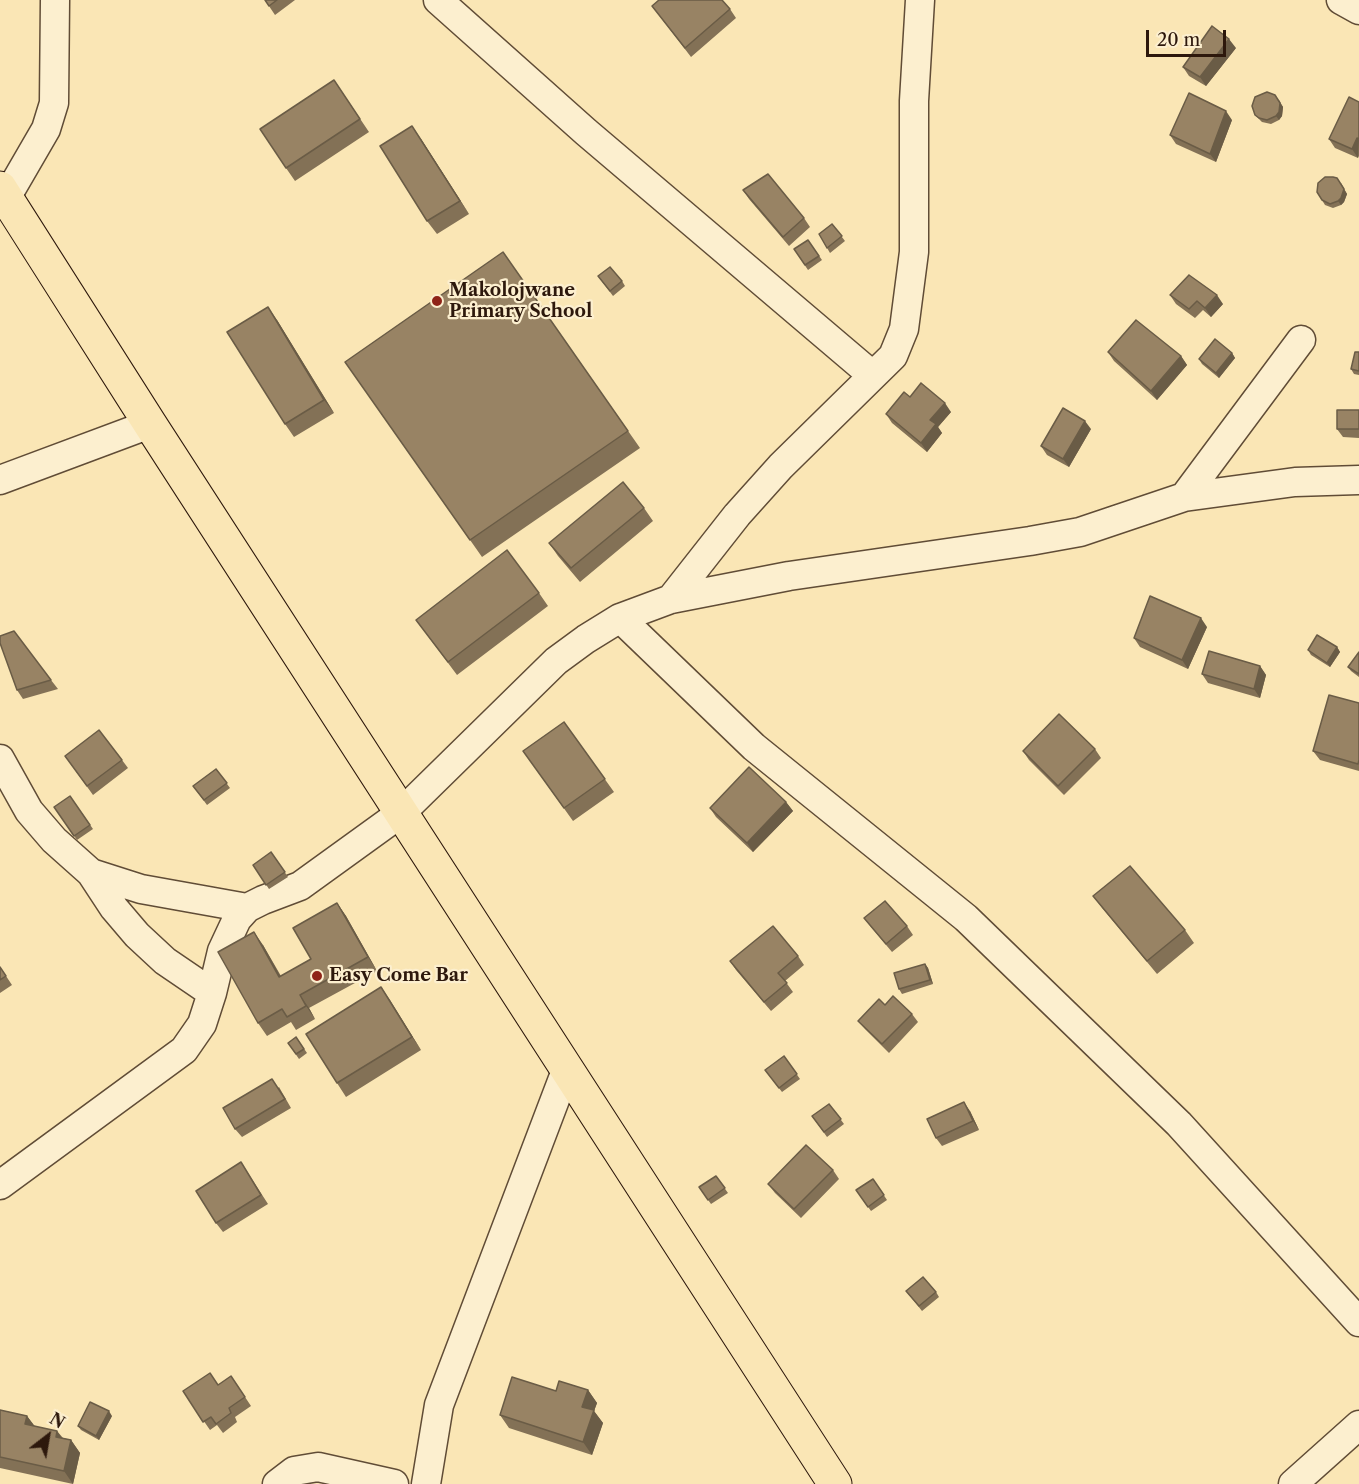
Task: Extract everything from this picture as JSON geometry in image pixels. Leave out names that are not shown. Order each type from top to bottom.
[{"type":"main road","points":[[3,193],[835,1484]]},
{"type":"street","points":[[3,193],[46,129],[54,103],[55,0]]},
{"type":"street","points":[[438,0],[586,132],[873,375]]},
{"type":"street","points":[[671,599],[737,515],[781,466],[892,356],[904,329],[914,252],[914,101],[920,0]]},
{"type":"street","points":[[1341,0],[1359,10]]},
{"type":"street","points":[[1184,497],[1301,340]]},
{"type":"street","points":[[0,480],[150,424]]},
{"type":"street","points":[[0,1185],[184,1050],[202,1024],[222,951],[237,919],[247,908],[300,885],[401,813],[556,661],[620,618],[671,599],[789,576],[1080,532],[1184,497],[1295,482],[1359,480]]},
{"type":"street","points":[[620,618],[754,747],[966,918],[1179,1124],[1359,1322]]},
{"type":"street","points":[[0,759],[29,812],[54,840],[91,873],[114,908],[137,935],[165,961],[212,993]]},
{"type":"street","points":[[91,873],[141,889],[247,908]]},
{"type":"street","points":[[426,1484],[439,1405],[567,1068]]},
{"type":"street","points":[[1293,1484],[1359,1425]]},
{"type":"street","points":[[277,1484],[294,1472],[318,1467],[394,1484]]},
{"type":"building","points":[[265,0],[277,0],[269,6]]},
{"type":"building","points":[[659,0],[722,0],[730,9],[685,48],[652,6]]},
{"type":"building","points":[[1212,26],[1229,39],[1200,77],[1183,67]]},
{"type":"building","points":[[334,80],[360,119],[286,168],[260,129]]},
{"type":"building","points":[[1267,92],[1275,95],[1280,103],[1276,116],[1267,120],[1255,115],[1252,106],[1255,97]]},
{"type":"building","points":[[1189,93],[1226,111],[1210,154],[1170,135]]},
{"type":"building","points":[[1349,97],[1359,102],[1359,139],[1357,138],[1352,149],[1329,139]]},
{"type":"building","points":[[412,126],[460,201],[427,221],[380,146]]},
{"type":"building","points":[[768,174],[804,218],[783,237],[743,190]]},
{"type":"building","points":[[1325,177],[1337,178],[1344,189],[1341,198],[1330,204],[1322,200],[1317,192],[1318,183]]},
{"type":"building","points":[[832,224],[842,236],[827,248],[819,234]]},
{"type":"building","points":[[808,240],[819,256],[805,265],[794,249]]},
{"type":"building","points":[[503,252],[628,431],[470,540],[345,362]]},
{"type":"building","points":[[610,267],[622,281],[610,291],[598,276]]},
{"type":"building","points":[[1189,275],[1217,295],[1205,308],[1197,301],[1189,309],[1170,295]]},
{"type":"building","points":[[268,307],[324,400],[285,424],[227,332]]},
{"type":"building","points":[[1136,320],[1181,356],[1151,391],[1108,352]]},
{"type":"building","points":[[1215,339],[1232,353],[1216,373],[1199,359]]},
{"type":"building","points":[[1355,352],[1359,352],[1359,371],[1351,369]]},
{"type":"building","points":[[921,383],[945,403],[930,420],[936,424],[921,443],[886,414],[904,392],[910,397]]},
{"type":"building","points":[[1063,408],[1085,421],[1063,459],[1041,446]]},
{"type":"building","points":[[1337,410],[1359,410],[1359,429],[1337,429]]},
{"type":"building","points":[[623,482],[644,508],[571,568],[549,543]]},
{"type":"building","points":[[507,550],[539,593],[448,662],[416,620]]},
{"type":"building","points":[[1150,596],[1201,618],[1182,660],[1134,638]]},
{"type":"building","points":[[14,631],[51,680],[17,690],[0,643],[0,636]]},
{"type":"building","points":[[1317,635],[1337,647],[1327,663],[1308,650]]},
{"type":"building","points":[[1209,651],[1260,666],[1254,689],[1202,674]]},
{"type":"building","points":[[1359,652],[1359,674],[1348,667]]},
{"type":"building","points":[[1329,695],[1359,703],[1358,764],[1313,751]]},
{"type":"building","points":[[1059,714],[1095,749],[1058,786],[1023,751]]},
{"type":"building","points":[[564,722],[605,779],[564,808],[523,751]]},
{"type":"building","points":[[99,730],[122,760],[87,786],[65,756]]},
{"type":"building","points":[[749,767],[786,802],[747,843],[710,808]]},
{"type":"building","points":[[216,769],[227,783],[204,800],[193,786]]},
{"type":"building","points":[[70,796],[90,825],[74,836],[54,807]]},
{"type":"building","points":[[271,852],[285,872],[266,885],[253,865]]},
{"type":"building","points":[[1130,866],[1185,930],[1147,961],[1093,896]]},
{"type":"building","points":[[885,901],[907,926],[886,944],[864,918]]},
{"type":"building","points":[[337,903],[368,957],[300,995],[306,1006],[287,1017],[282,1009],[258,1023],[218,952],[254,932],[279,977],[311,959],[293,928]]},
{"type":"building","points":[[773,926],[798,956],[778,973],[787,983],[764,1002],[730,961]]},
{"type":"building","points":[[925,964],[930,980],[899,989],[894,973]]},
{"type":"building","points":[[0,967],[6,976],[0,980]]},
{"type":"building","points":[[381,987],[412,1037],[337,1083],[306,1034]]},
{"type":"building","points":[[893,996],[912,1014],[882,1044],[858,1021],[879,999],[885,1005]]},
{"type":"building","points":[[296,1037],[304,1049],[296,1054],[288,1043]]},
{"type":"building","points":[[784,1056],[797,1074],[779,1088],[765,1070]]},
{"type":"building","points":[[272,1079],[285,1099],[235,1129],[223,1108]]},
{"type":"building","points":[[964,1102],[973,1121],[936,1138],[927,1119]]},
{"type":"building","points":[[829,1104],[841,1119],[824,1132],[812,1116]]},
{"type":"building","points":[[806,1145],[833,1170],[794,1209],[768,1184]]},
{"type":"building","points":[[241,1162],[261,1195],[216,1223],[196,1191]]},
{"type":"building","points":[[716,1176],[725,1188],[708,1200],[699,1187]]},
{"type":"building","points":[[873,1179],[884,1195],[868,1207],[856,1190]]},
{"type":"building","points":[[923,1277],[936,1292],[919,1306],[906,1291]]},
{"type":"building","points":[[210,1373],[218,1385],[231,1376],[245,1397],[229,1408],[231,1413],[216,1424],[211,1417],[203,1422],[183,1391]]},
{"type":"building","points":[[512,1377],[556,1391],[559,1381],[588,1390],[582,1407],[594,1410],[583,1442],[500,1415]]},
{"type":"building","points":[[90,1402],[109,1411],[96,1436],[78,1426]]},
{"type":"building","points":[[0,1410],[27,1416],[25,1424],[57,1431],[56,1437],[71,1440],[64,1471],[0,1457]]},
{"type":"place","name":"Makolojwane Primary School","points":[[437,301]]},
{"type":"place","name":"Easy Come Bar","points":[[317,976]]}]
